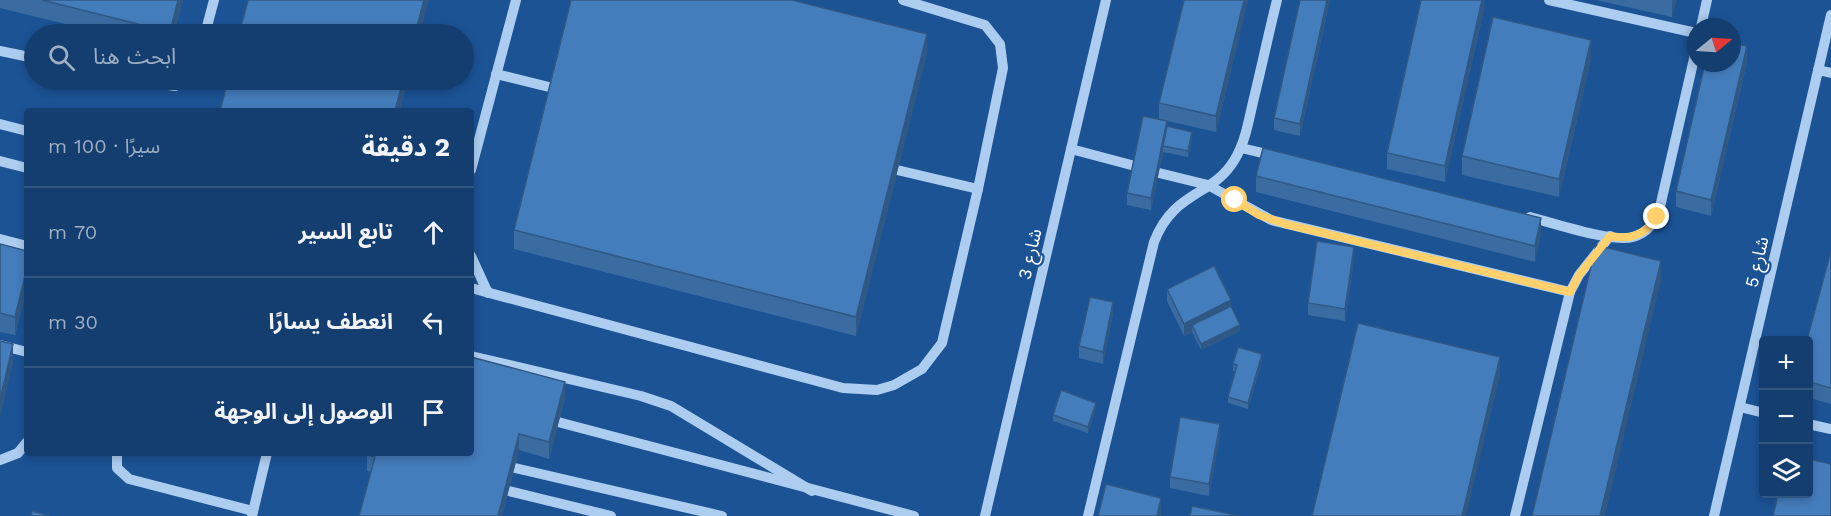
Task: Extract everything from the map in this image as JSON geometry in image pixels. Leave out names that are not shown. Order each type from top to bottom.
[{"type":"street","points":[[208,24],[214,0]]},
{"type":"street","points":[[474,158],[516,0]]},
{"type":"street","points":[[474,289],[843,388],[877,390],[908,378],[933,357],[942,343],[1003,68],[1000,44],[994,33],[974,20],[903,0]]},
{"type":"street","name":"شارع 3","points":[[986,516],[1106,0]]},
{"type":"street","points":[[1088,516],[1154,242],[1166,217],[1179,203],[1228,170],[1241,148],[1277,0]]},
{"type":"street","points":[[1549,0],[1687,31]]},
{"type":"street","points":[[1703,18],[1707,0]]},
{"type":"street","name":"شارع 5","points":[[1714,516],[1831,15]]},
{"type":"street","points":[[0,51],[24,56]]},
{"type":"street","points":[[1818,70],[1831,73]]},
{"type":"street","points":[[1517,214],[1610,236],[1632,237],[1643,233],[1657,217],[1691,72]]},
{"type":"street","points":[[496,74],[553,88]]},
{"type":"street","points":[[0,124],[24,130]]},
{"type":"street","points":[[1241,148],[1287,159]]},
{"type":"street","points":[[1071,149],[1136,166]]},
{"type":"street","points":[[0,161],[24,167]]},
{"type":"street","points":[[897,170],[978,189]]},
{"type":"street","points":[[1158,173],[1208,185],[1271,220],[1570,292]]},
{"type":"street","points":[[1515,516],[1570,292],[1579,275],[1610,236]]},
{"type":"street","points":[[0,239],[24,245]]},
{"type":"street","points":[[474,262],[488,292]]},
{"type":"street","points":[[0,345],[24,351]]},
{"type":"street","points":[[474,357],[641,396],[671,406],[812,491]]},
{"type":"street","points":[[1740,407],[1759,412]]},
{"type":"street","points":[[558,423],[914,516]]},
{"type":"street","points":[[1813,425],[1831,429]]},
{"type":"street","points":[[0,460],[18,453],[24,446]]},
{"type":"street","points":[[117,456],[117,468],[129,479],[252,514],[266,456]]},
{"type":"street","points":[[515,468],[722,516]]},
{"type":"street","points":[[509,491],[611,516]]},
{"type":"building","points":[[42,0],[178,0],[172,24],[138,24]]},
{"type":"building","points":[[248,0],[424,0],[418,24],[242,24]]},
{"type":"building","points":[[571,0],[792,0],[927,34],[856,317],[514,230]]},
{"type":"building","points":[[1184,0],[1244,0],[1216,116],[1159,103]]},
{"type":"building","points":[[1300,0],[1327,0],[1300,124],[1274,118]]},
{"type":"building","points":[[1421,0],[1482,0],[1445,166],[1387,153]]},
{"type":"building","points":[[1493,17],[1591,40],[1559,179],[1462,156]]},
{"type":"building","points":[[1741,45],[1747,46],[1741,72]]},
{"type":"building","points":[[1703,72],[1741,72],[1711,200],[1676,191]]},
{"type":"building","points":[[225,90],[400,90],[396,108],[221,108]]},
{"type":"building","points":[[1143,116],[1167,121],[1151,198],[1127,193]]},
{"type":"building","points":[[1167,126],[1192,132],[1188,151],[1163,146]]},
{"type":"building","points":[[1263,148],[1541,218],[1535,246],[1256,176]]},
{"type":"building","points":[[1317,241],[1354,247],[1345,309],[1308,303]]},
{"type":"building","points":[[0,244],[24,250],[24,280],[15,317],[0,313]]},
{"type":"building","points":[[1596,245],[1661,261],[1600,516],[1532,516]]},
{"type":"building","points":[[1831,251],[1831,388],[1813,383],[1813,336],[1808,336]]},
{"type":"building","points":[[1214,266],[1231,300],[1184,324],[1167,289]]},
{"type":"building","points":[[1090,297],[1113,302],[1103,352],[1079,346]]},
{"type":"building","points":[[1231,306],[1240,325],[1201,344],[1192,325]]},
{"type":"building","points":[[1358,323],[1500,357],[1462,516],[1312,516]]},
{"type":"building","points":[[0,341],[13,344],[0,400]]},
{"type":"building","points":[[1238,347],[1262,354],[1248,403],[1228,397],[1237,365],[1233,364]]},
{"type":"building","points":[[474,358],[565,382],[549,442],[519,434],[498,516],[359,516],[375,457],[371,456],[474,456]]},
{"type":"building","points":[[1061,390],[1096,403],[1088,427],[1053,415]]},
{"type":"building","points":[[1180,417],[1220,424],[1209,484],[1170,477]]},
{"type":"building","points":[[1813,460],[1831,464],[1831,516],[1773,516],[1777,498],[1813,498]]},
{"type":"building","points":[[1106,484],[1161,498],[1157,516],[1098,516]]},
{"type":"building","points":[[1192,506],[1240,516],[1190,516]]},
{"type":"building","points":[[32,511],[50,516],[31,516]]},
{"type":"route","points":[[1235,200],[1259,215],[1285,224],[1570,292],[1593,255],[1610,236],[1621,238],[1643,233],[1657,217]]}]
